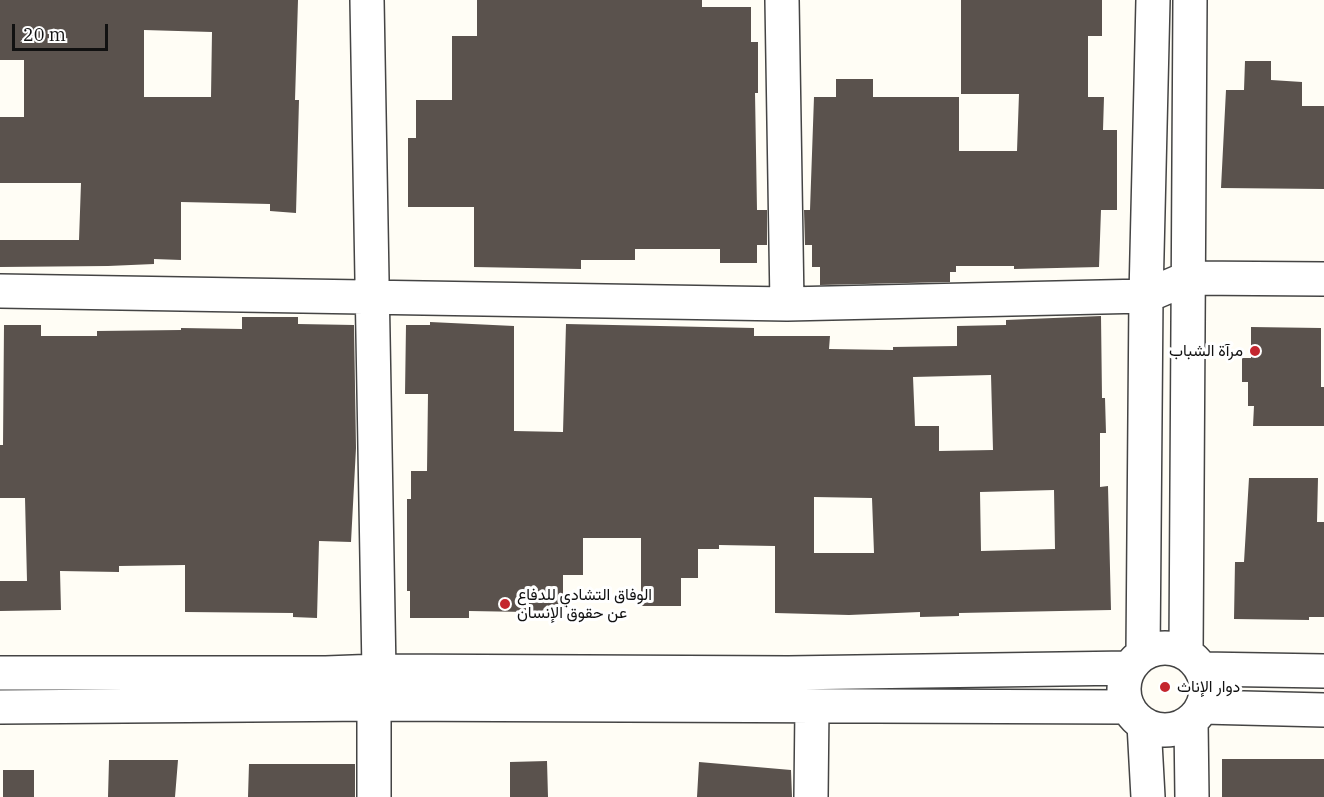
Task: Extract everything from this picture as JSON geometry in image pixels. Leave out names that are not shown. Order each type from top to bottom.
[{"type":"street","points":[[367,0],[379,671]]},
{"type":"street","points":[[782,0],[787,304]]},
{"type":"street","points":[[1148,797],[1136,715],[1124,694],[1136,661],[1153,0]]},
{"type":"street","points":[[1190,0],[1188,278],[1194,661],[1207,688],[1197,714],[1192,797]]},
{"type":"street","points":[[0,291],[787,304],[1146,296],[1188,278],[1324,279]]},
{"type":"street","points":[[0,673],[379,671],[788,673],[1136,661],[1164,648],[1194,661],[1324,671]]},
{"type":"street","points":[[0,706],[374,704],[812,707],[1136,715],[1167,730],[1180,728],[1197,714],[1324,710]]},
{"type":"street","points":[[374,704],[374,797]]},
{"type":"street","points":[[811,797],[812,707]]},
{"type":"building","points":[[0,0],[298,0],[295,100],[299,100],[296,213],[270,211],[270,204],[181,202],[181,260],[154,259],[154,264],[108,266],[0,267],[0,240],[79,240],[81,183],[0,183],[0,117],[24,117],[24,60],[0,60]],"holes":[[[144,30],[212,32],[211,97],[144,97]]]},
{"type":"building","points":[[477,0],[702,0],[702,7],[751,7],[751,42],[758,42],[758,93],[755,93],[757,210],[767,210],[767,245],[757,245],[757,263],[720,263],[720,249],[635,249],[635,260],[581,260],[581,269],[474,267],[474,207],[408,207],[408,138],[416,138],[416,100],[452,100],[452,36],[477,36]]},
{"type":"building","points":[[961,0],[1102,0],[1102,36],[1088,36],[1088,97],[1104,97],[1103,130],[1117,130],[1117,210],[1101,210],[1099,267],[1014,269],[1014,266],[956,266],[956,272],[950,272],[950,282],[820,285],[820,267],[812,267],[812,245],[805,245],[804,210],[810,210],[814,97],[836,97],[836,79],[873,79],[873,97],[959,97],[959,151],[1017,151],[1019,94],[961,94]]},
{"type":"building","points":[[1245,61],[1271,61],[1271,80],[1302,82],[1302,106],[1324,106],[1324,189],[1221,188],[1226,90],[1244,90]]},
{"type":"building","points":[[1101,316],[1102,398],[1105,398],[1106,433],[1100,433],[1100,487],[1108,486],[1111,610],[959,613],[959,616],[920,617],[920,612],[849,615],[775,613],[775,546],[719,545],[719,549],[698,549],[698,578],[681,578],[681,606],[641,606],[641,538],[583,538],[583,575],[563,575],[563,617],[527,617],[527,612],[469,611],[469,618],[410,618],[410,591],[407,591],[407,499],[411,499],[411,471],[427,471],[428,394],[405,394],[406,325],[430,325],[430,322],[514,326],[514,431],[563,432],[566,324],[754,328],[754,336],[830,336],[829,349],[893,350],[893,347],[957,346],[957,326],[1006,325],[1006,320]],"holes":[[[991,375],[993,450],[939,451],[939,426],[915,426],[913,377]],[[1054,490],[1055,549],[981,551],[980,492]],[[814,497],[872,498],[874,553],[814,553]]]},
{"type":"building","points":[[242,317],[298,317],[298,324],[354,325],[356,448],[351,542],[319,541],[317,618],[293,617],[293,613],[185,612],[185,565],[119,566],[119,572],[60,571],[61,610],[0,611],[0,581],[27,581],[25,498],[0,498],[4,325],[41,325],[41,336],[97,336],[97,331],[181,330],[181,328],[242,329]]},
{"type":"building","points":[[1251,327],[1321,328],[1321,387],[1324,387],[1324,426],[1253,426],[1254,406],[1248,406],[1248,382],[1242,382],[1242,358],[1251,358]]},
{"type":"building","points":[[1249,478],[1318,478],[1317,522],[1324,522],[1324,617],[1309,617],[1309,620],[1234,619],[1235,562],[1244,562]]},
{"type":"building","points":[[1222,759],[1324,759],[1324,797],[1222,797]]},
{"type":"building","points":[[109,760],[178,760],[175,797],[108,797]]},
{"type":"building","points":[[547,761],[548,797],[510,797],[510,762]]},
{"type":"building","points":[[699,762],[791,770],[792,797],[697,797]]},
{"type":"building","points":[[249,764],[355,764],[355,797],[248,797]]},
{"type":"building","points":[[3,770],[34,770],[34,797],[3,797]]},
{"type":"place","name":"مرآة الشباب","points":[[1255,351]]},
{"type":"place","name":"الوفاق التشادي للدفاع عن حقوق الإنسان","points":[[505,604]]},
{"type":"place","name":"دوار الإناث","points":[[1165,687]]}]
